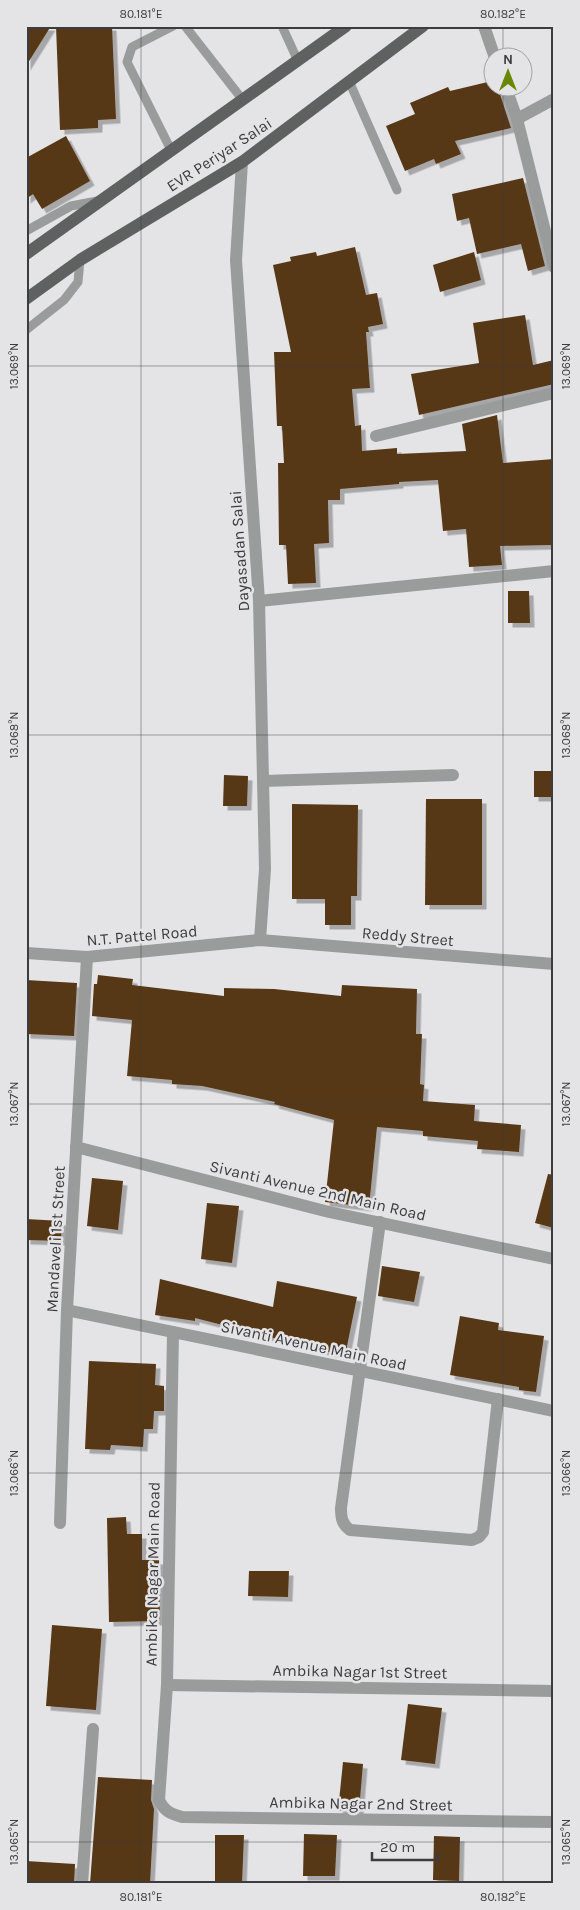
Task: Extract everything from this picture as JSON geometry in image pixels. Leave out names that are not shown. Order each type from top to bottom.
[{"type":"main road","name":"EVR Periyar Salai","points":[[26,299],[80,260],[242,162],[423,26]]},
{"type":"main road","name":"EVR Periyar Salai","points":[[26,254],[339,28]]},
{"type":"street","points":[[484,26],[492,48]]},
{"type":"street","points":[[509,98],[517,120],[554,267]]},
{"type":"street","points":[[517,120],[554,99]]},
{"type":"street","name":"Dayasadan Salai","points":[[242,162],[236,260],[259,601],[265,869],[260,940]]},
{"type":"street","points":[[376,436],[554,393]]},
{"type":"street","points":[[259,601],[554,571]]},
{"type":"street","points":[[263,781],[453,775]]},
{"type":"street","name":"N.T. Pattel Road","points":[[26,953],[86,957],[260,940]]},
{"type":"street","name":"Reddy Street","points":[[260,940],[554,964]]},
{"type":"street","name":"Mandaveli 1st Street","points":[[60,1523],[67,1310],[86,957]]},
{"type":"street","name":"Sivanti Avenue 2nd Main Road","points":[[76,1147],[329,1212],[554,1259]]},
{"type":"street","points":[[380,1222],[341,1519],[350,1530],[472,1540],[479,1538],[483,1532],[498,1400]]},
{"type":"street","name":"Sivanti Avenue Main Road","points":[[67,1310],[554,1411]]},
{"type":"street","name":"Ambika Nagar Main Road","points":[[168,1813],[159,1800],[166,1685],[173,1332]]},
{"type":"street","name":"Ambika Nagar 1st Street","points":[[166,1685],[554,1690]]},
{"type":"street","points":[[82,1884],[93,1729]]},
{"type":"street","name":"Ambika Nagar 2nd Street","points":[[168,1813],[182,1817],[554,1822]]},
{"type":"lane","points":[[171,150],[128,62],[132,47],[173,26]]},
{"type":"lane","points":[[184,26],[242,99]]},
{"type":"lane","points":[[282,26],[298,59]]},
{"type":"lane","points":[[349,82],[397,190]]},
{"type":"lane","points":[[26,231],[71,206],[101,201]]},
{"type":"lane","points":[[26,330],[64,300],[78,282],[80,260]]},
{"type":"building","points":[[26,26],[51,26],[26,66]]},
{"type":"building","points":[[56,26],[112,26],[116,119],[98,120],[98,128],[60,130]]},
{"type":"building","points":[[482,83],[482,98],[501,98],[511,128],[455,141],[461,154],[436,164],[434,159],[405,171],[386,126],[415,114],[410,103],[448,87],[450,91]]},
{"type":"building","points":[[66,136],[90,181],[42,209],[33,194],[26,199],[26,158]]},
{"type":"building","points":[[523,178],[545,266],[528,271],[521,244],[477,254],[469,218],[457,221],[452,194]]},
{"type":"building","points":[[355,247],[366,295],[377,293],[383,324],[368,327],[369,332],[366,332],[370,388],[352,389],[355,426],[361,425],[362,451],[397,448],[397,454],[466,451],[462,424],[497,415],[503,463],[554,459],[554,545],[500,546],[502,565],[469,567],[466,529],[443,531],[438,480],[399,482],[399,484],[340,489],[340,500],[328,500],[329,543],[314,544],[316,583],[288,584],[286,545],[279,545],[278,463],[284,463],[282,426],[277,426],[274,352],[291,352],[273,265],[291,261],[290,257],[316,252],[317,256]]},
{"type":"building","points":[[474,252],[481,280],[440,292],[433,265]]},
{"type":"building","points":[[525,315],[533,365],[554,360],[554,384],[419,415],[411,374],[479,363],[473,323]]},
{"type":"building","points":[[508,591],[529,591],[530,623],[508,623]]},
{"type":"building","points":[[534,771],[554,771],[554,797],[534,797]]},
{"type":"building","points":[[224,775],[248,776],[247,806],[223,806]]},
{"type":"building","points":[[426,799],[482,799],[482,905],[425,905]]},
{"type":"building","points":[[292,804],[358,805],[357,896],[351,896],[351,925],[325,925],[325,899],[292,899]]},
{"type":"building","points":[[98,975],[133,979],[132,985],[224,996],[224,988],[274,989],[341,996],[342,985],[417,989],[416,1034],[422,1034],[420,1084],[424,1085],[423,1101],[475,1105],[474,1121],[521,1125],[519,1152],[477,1149],[478,1141],[423,1136],[423,1131],[377,1127],[369,1207],[325,1202],[334,1120],[274,1104],[275,1102],[202,1086],[172,1084],[172,1080],[127,1076],[132,1020],[92,1016],[94,984],[97,984]]},
{"type":"building","points":[[26,980],[77,983],[74,1036],[26,1034]]},
{"type":"building","points":[[548,1174],[554,1175],[554,1228],[535,1223]]},
{"type":"building","points":[[92,1178],[123,1181],[118,1230],[87,1226]]},
{"type":"building","points":[[207,1203],[239,1206],[232,1263],[201,1259]]},
{"type":"building","points":[[26,1219],[62,1221],[61,1241],[26,1240]]},
{"type":"building","points":[[382,1266],[420,1272],[414,1302],[378,1296]]},
{"type":"building","points":[[160,1279],[273,1307],[277,1281],[357,1297],[345,1356],[195,1318],[195,1321],[155,1315]]},
{"type":"building","points":[[460,1316],[499,1323],[498,1330],[544,1336],[536,1392],[519,1390],[519,1387],[450,1375]]},
{"type":"building","points":[[89,1361],[156,1364],[155,1385],[164,1386],[164,1411],[154,1411],[153,1429],[144,1429],[143,1447],[111,1445],[110,1450],[85,1449]]},
{"type":"building","points":[[126,1517],[127,1534],[142,1534],[142,1560],[159,1560],[160,1621],[109,1622],[107,1518]]},
{"type":"building","points":[[249,1571],[289,1571],[288,1597],[248,1596]]},
{"type":"building","points":[[52,1625],[102,1629],[96,1710],[46,1706]]},
{"type":"building","points":[[408,1704],[442,1708],[435,1764],[401,1760]]},
{"type":"building","points":[[343,1762],[363,1764],[359,1811],[338,1811]]},
{"type":"building","points":[[98,1777],[152,1780],[151,1800],[154,1809],[150,1884],[90,1884]]},
{"type":"building","points":[[304,1834],[337,1835],[335,1876],[303,1876]]},
{"type":"building","points":[[215,1835],[244,1835],[242,1884],[215,1884]]},
{"type":"building","points":[[434,1836],[460,1837],[459,1881],[433,1880]]},
{"type":"building","points":[[26,1861],[75,1864],[74,1884],[26,1884]]}]
